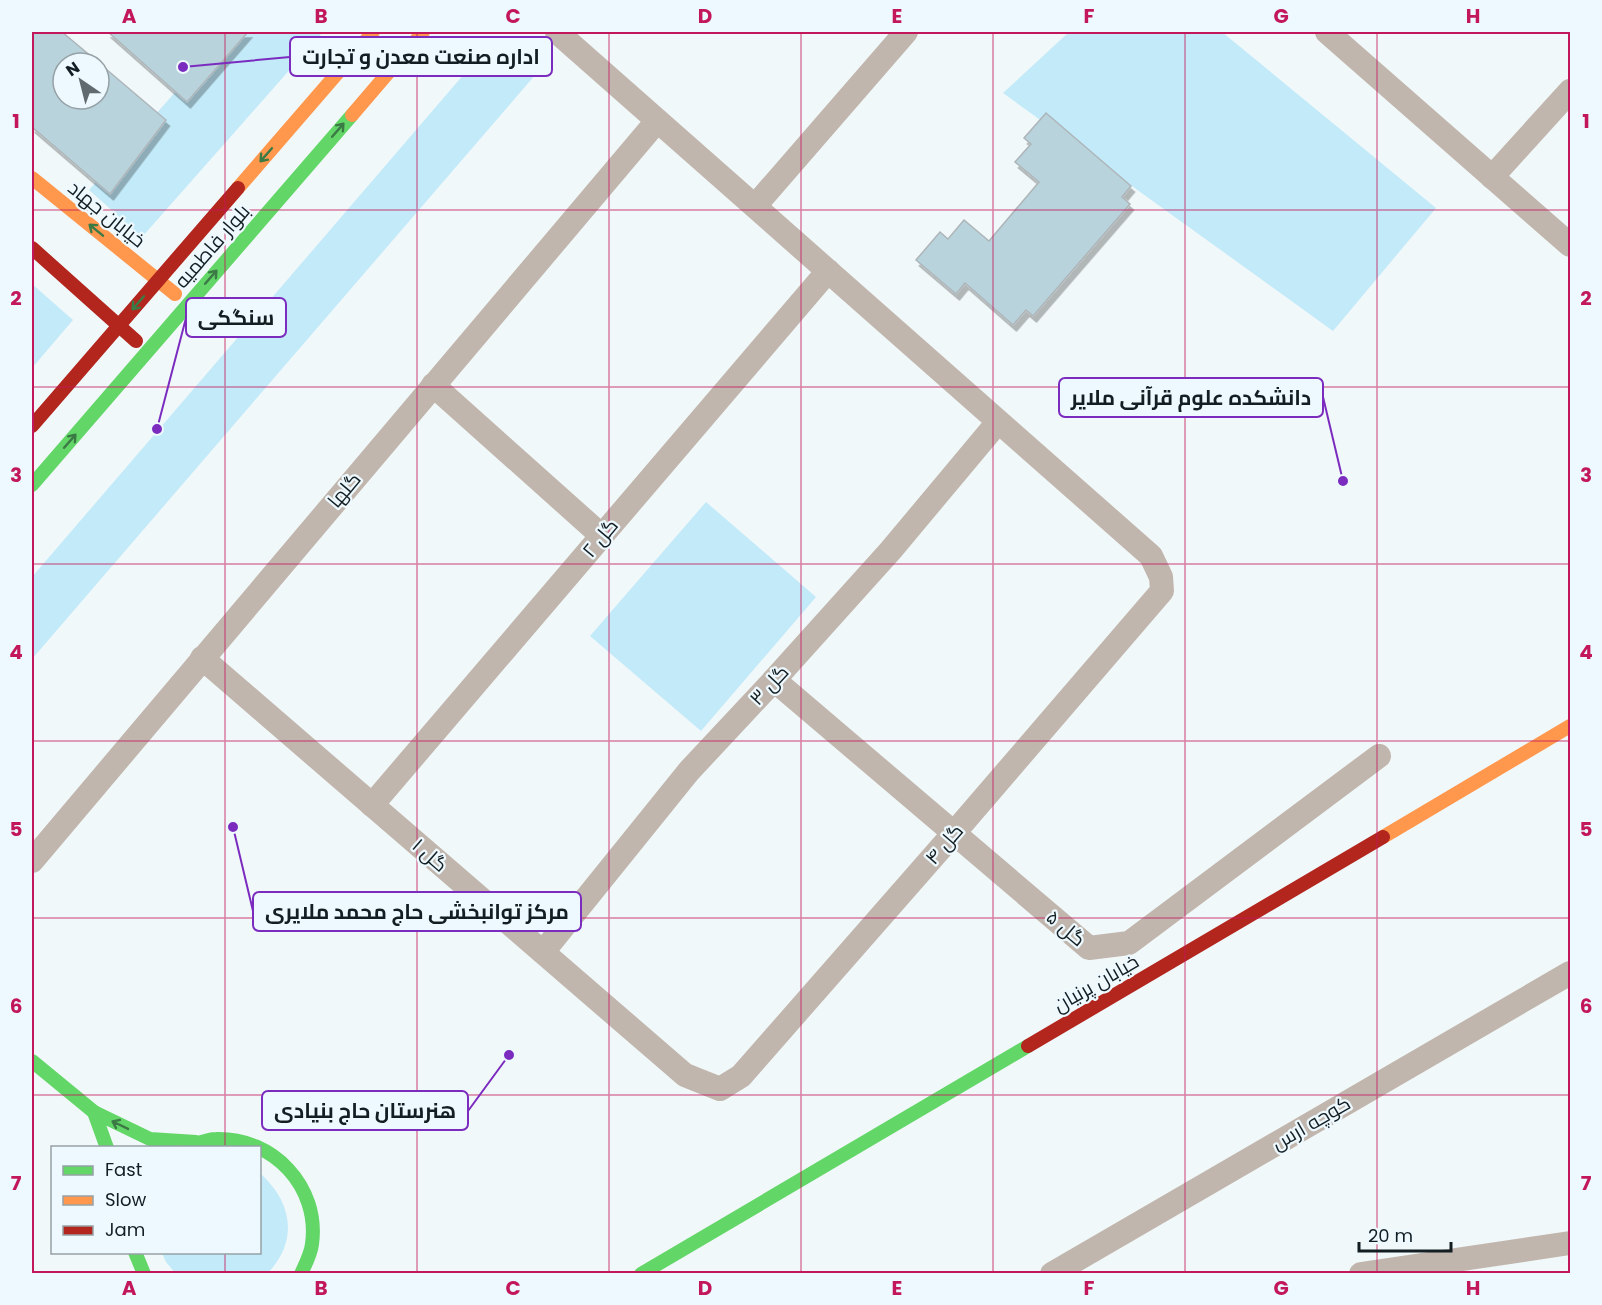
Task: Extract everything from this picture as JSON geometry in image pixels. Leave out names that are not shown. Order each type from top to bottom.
[{"type":"street","name":"بلوار فاطمیه","points":[[32,426],[373,32]]},
{"type":"street","name":"بلوار فاطمیه","points":[[32,485],[423,32]]},
{"type":"street","points":[[556,32],[998,422]]},
{"type":"street","points":[[754,206],[906,32]]},
{"type":"street","points":[[1327,32],[1570,245]]},
{"type":"street","points":[[1492,177],[1570,91]]},
{"type":"street","name":"گلها","points":[[32,861],[657,121]]},
{"type":"street","name":"خیابان جهاد","points":[[32,178],[187,304]]},
{"type":"street","points":[[32,248],[148,351]]},
{"type":"street","name":"گل ۲","points":[[372,805],[828,271]]},
{"type":"street","points":[[433,385],[602,536]]},
{"type":"street","name":"گل ۴","points":[[720,1089],[741,1076],[1162,591],[1161,577],[1151,556],[998,422]]},
{"type":"street","name":"گل ۳","points":[[543,952],[689,771],[891,550],[998,422]]},
{"type":"street","name":"گل ۱","points":[[202,658],[685,1075],[720,1089]]},
{"type":"street","name":"گل ۵","points":[[774,680],[1089,948],[1130,943],[1379,756]]},
{"type":"street","name":"خیابان پرنیان","points":[[641,1274],[1570,726]]},
{"type":"street","name":"کوچه ارس","points":[[1052,1274],[1570,973]]},
{"type":"street","points":[[32,1061],[94,1112],[150,1139],[191,1145],[225,1138],[259,1146]]},
{"type":"street","points":[[94,1112],[106,1146]]},
{"type":"street","points":[[261,1147],[280,1158],[300,1179],[312,1206],[314,1236],[305,1270]]},
{"type":"street","points":[[1361,1274],[1570,1243]]},
{"type":"street","points":[[136,1254],[144,1274]]},
{"type":"shaded area","points":[[228,32],[323,32],[142,237],[89,190]]},
{"type":"shaded area","points":[[1069,32],[1222,32],[1436,208],[1333,331],[1003,93]]},
{"type":"shaded area","points":[[495,38],[536,74],[32,659],[32,577]]},
{"type":"shaded area","points":[[32,284],[73,320],[32,368]]},
{"type":"shaded area","points":[[706,502],[816,597],[701,731],[590,636]]},
{"type":"shaded area","points":[[261,1174],[279,1196],[288,1222],[288,1235],[278,1260],[268,1273],[175,1273],[162,1254],[261,1254]]},
{"type":"building","points":[[32,32],[62,32],[85,51],[51,51],[51,111],[111,111],[111,73],[166,120],[110,194],[32,127]]},
{"type":"building","points":[[108,32],[248,32],[187,102]]},
{"type":"building","points":[[1046,113],[1131,186],[1122,197],[1130,204],[1033,316],[1026,310],[1013,325],[965,283],[956,294],[916,260],[940,232],[948,239],[964,220],[989,241],[1039,182],[1015,162],[1031,144],[1024,138]]},
{"type":"traffic: fast","points":[[32,485],[352,115]]},
{"type":"traffic: fast","points":[[641,1274],[1028,1046]]},
{"type":"traffic: fast","points":[[32,1061],[94,1112]]},
{"type":"traffic: fast","points":[[106,1146],[94,1112],[150,1139],[196,1142]]},
{"type":"traffic: fast","points":[[190,1146],[212,1139],[237,1141],[253,1146]]},
{"type":"traffic: fast","points":[[261,1150],[274,1156],[288,1169],[300,1185],[308,1203],[313,1223],[311,1248],[301,1274]]},
{"type":"traffic: fast","points":[[136,1254],[144,1274]]},
{"type":"traffic: slow","points":[[238,188],[373,32]]},
{"type":"traffic: slow","points":[[352,115],[423,32]]},
{"type":"traffic: slow","points":[[32,178],[175,294]]},
{"type":"traffic: slow","points":[[1383,837],[1570,726]]},
{"type":"traffic: jam","points":[[32,426],[238,188]]},
{"type":"traffic: jam","points":[[32,248],[136,341]]},
{"type":"traffic: jam","points":[[1028,1046],[1383,837]]},
{"type":"place","name":"اداره صنعت معدن و تجارت","points":[[183,67]]},
{"type":"place","name":"سنگکی","points":[[157,429]]},
{"type":"place","name":"دانشکده علوم قرآنی ملایر","points":[[1343,481]]},
{"type":"place","name":"مرکز توانبخشی حاج محمد ملایری","points":[[233,827]]},
{"type":"place","name":"هنرستان حاج بنیادی","points":[[509,1055]]}]
